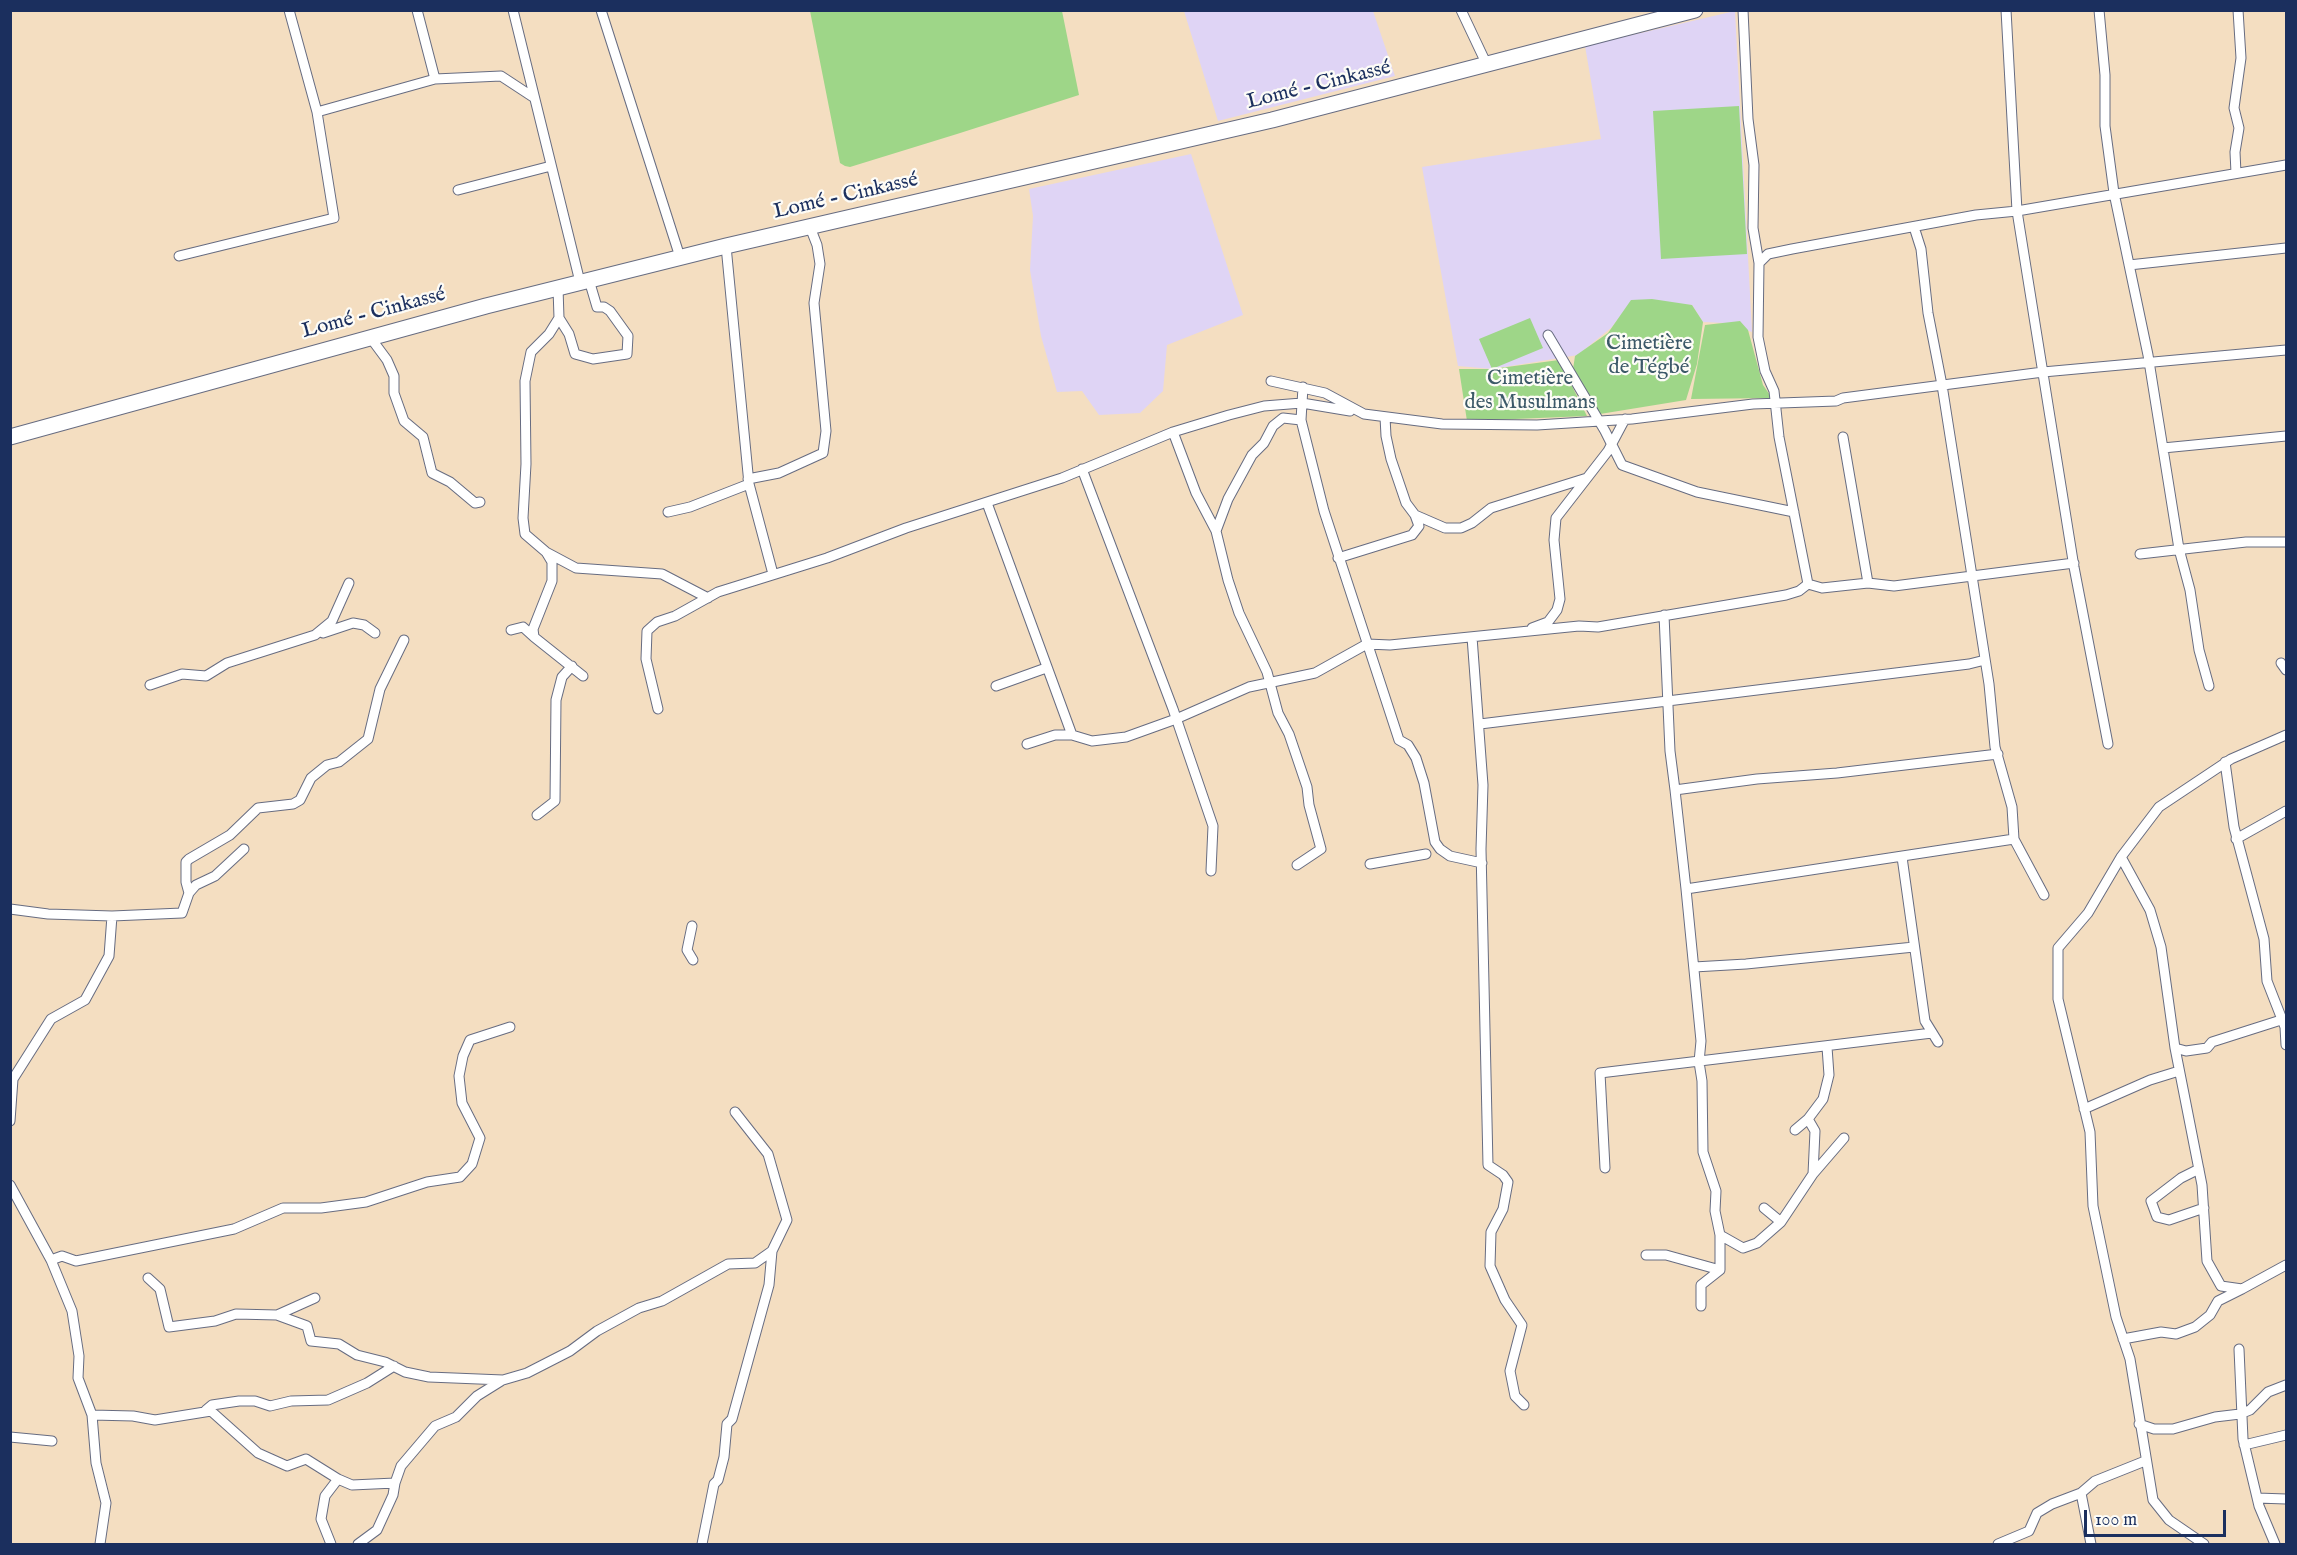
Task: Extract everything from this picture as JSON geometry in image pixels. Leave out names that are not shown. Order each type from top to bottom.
[{"type":"highway","name":"Lomé - Cinkassé","points":[[10,437],[370,337],[584,281],[1272,120],[1695,10]]},
{"type":"street","points":[[180,256],[334,218],[317,112],[290,10]]},
{"type":"street","points":[[417,10],[435,79]]},
{"type":"street","points":[[513,10],[551,166],[584,281],[597,307],[604,307],[610,311],[628,336],[627,354],[593,359],[574,354],[569,334],[559,318],[558,288]]},
{"type":"street","points":[[602,10],[680,257]]},
{"type":"street","points":[[1461,10],[1488,65]]},
{"type":"street","points":[[1743,10],[1748,119],[1755,165],[1754,228],[1759,263],[1758,337],[1776,402],[1779,437],[1808,584]]},
{"type":"street","points":[[2006,10],[2017,211],[2074,563],[2108,744]]},
{"type":"street","points":[[2099,10],[2105,75],[2106,126],[2114,193],[2150,362],[2179,549],[2190,590],[2199,650],[2209,686]]},
{"type":"street","points":[[2236,172],[2239,128],[2234,108],[2241,58],[2238,10]]},
{"type":"street","points":[[317,112],[435,79],[501,76],[533,97]]},
{"type":"street","points":[[1759,263],[1768,254],[1976,215],[2017,211],[2286,165]]},
{"type":"street","points":[[458,189],[551,166]]},
{"type":"street","points":[[668,512],[690,507],[749,481],[779,472],[823,453],[826,431],[814,303],[820,264],[817,245],[810,227]]},
{"type":"street","points":[[1914,227],[1920,249],[1928,313],[1942,385],[1972,576],[1985,660],[1991,723],[2012,807],[2014,839],[2044,895]]},
{"type":"street","points":[[726,246],[749,481],[773,574]]},
{"type":"street","points":[[2129,265],[2286,248]]},
{"type":"street","points":[[559,318],[549,334],[531,352],[525,381],[526,455],[523,518],[525,534],[546,552],[576,568],[662,574],[708,597]]},
{"type":"street","points":[[1548,335],[1622,465],[1697,492],[1794,512]]},
{"type":"street","points":[[370,337],[381,350],[394,376],[394,393],[404,421],[423,437],[432,473],[450,482],[475,502],[480,502]]},
{"type":"street","points":[[658,709],[646,659],[647,631],[657,622],[675,616],[708,597],[987,503],[1082,469],[1173,432],[1264,406],[1302,403],[1329,405],[1385,417],[1482,426],[1625,419],[1776,402],[1836,401],[1843,398],[2043,372],[2286,350]]},
{"type":"street","points":[[1271,381],[1325,393],[1364,414]]},
{"type":"street","points":[[1303,387],[1301,420],[1338,558],[1399,740],[1408,745],[1416,758],[1424,783],[1436,842],[1440,849],[1450,856],[1482,863]]},
{"type":"street","points":[[1338,558],[1412,535],[1419,526],[1415,515],[1406,503],[1391,459],[1385,417]]},
{"type":"street","points":[[1216,531],[1228,499],[1252,455],[1264,443],[1273,426],[1283,418],[1301,420]]},
{"type":"street","points":[[1530,630],[1548,622],[1557,610],[1560,599],[1554,540],[1556,518],[1587,478],[1625,419]]},
{"type":"street","points":[[1173,432],[1196,494],[1216,531],[1246,632],[1260,657],[1307,787],[1309,805],[1321,849],[1297,865]]},
{"type":"street","points":[[2163,448],[2286,436]]},
{"type":"street","points":[[1843,437],[1868,583]]},
{"type":"street","points":[[1082,469],[1176,719],[1213,825],[1211,871]]},
{"type":"street","points":[[1415,515],[1445,528],[1461,528],[1472,523],[1491,508],[1587,478]]},
{"type":"street","points":[[987,503],[1072,735]]},
{"type":"street","points":[[2140,554],[2246,542],[2286,542]]},
{"type":"street","points":[[534,637],[533,629],[552,581],[552,562],[546,552]]},
{"type":"street","points":[[1808,584],[1822,588],[1868,583],[1894,586],[2074,563]]},
{"type":"street","points":[[315,635],[332,621],[349,583]]},
{"type":"street","points":[[1027,744],[1055,735],[1072,735],[1092,741],[1107,741],[1176,719],[1249,687],[1315,673],[1367,644],[1390,645],[1530,630],[1579,626],[1598,627],[1786,595],[1799,591],[1808,584]]},
{"type":"street","points":[[1664,615],[1670,751],[1701,1041],[1699,1062],[1703,1091],[1703,1152],[1716,1191],[1715,1211],[1720,1235],[1720,1270]]},
{"type":"street","points":[[511,630],[523,627],[537,617]]},
{"type":"street","points":[[150,685],[182,674],[206,676],[226,663],[353,623],[364,625],[375,633]]},
{"type":"street","points":[[523,627],[583,676]]},
{"type":"street","points":[[1472,637],[1483,785],[1482,863],[1488,1166],[1503,1175],[1508,1182],[1503,1209],[1491,1232],[1490,1266],[1505,1300],[1521,1325],[1509,1371],[1515,1396],[1524,1405]]},
{"type":"street","points":[[189,893],[186,882],[186,862],[189,858],[230,835],[258,808],[293,804],[300,800],[311,778],[327,765],[339,762],[368,739],[380,689],[404,640]]},
{"type":"street","points":[[1480,724],[1533,719],[1668,699],[1843,680],[1985,660]]},
{"type":"street","points":[[537,815],[555,801],[556,700],[562,677],[572,666]]},
{"type":"street","points":[[996,686],[1046,668]]},
{"type":"street","points":[[2204,1545],[2161,1513],[2153,1500],[2130,1359],[2116,1317],[2093,1206],[2090,1132],[2058,999],[2058,948],[2088,913],[2121,857],[2159,807],[2226,762],[2286,735]]},
{"type":"street","points":[[1675,790],[1757,779],[1837,773],[1998,754]]},
{"type":"street","points":[[2226,762],[2236,839],[2264,939],[2267,981],[2284,1025],[2286,1045]]},
{"type":"street","points":[[2236,839],[2286,811]]},
{"type":"street","points":[[1686,889],[1794,870],[1902,857],[2014,839]]},
{"type":"street","points":[[10,909],[48,914],[112,916],[182,913],[189,893],[196,885],[215,876],[244,849]]},
{"type":"street","points":[[1370,864],[1426,854]]},
{"type":"street","points":[[1902,857],[1925,1021],[1938,1042]]},
{"type":"street","points":[[2121,857],[2150,910],[2161,947],[2175,1048],[2199,1169],[2207,1261],[2221,1286],[2218,1301],[2210,1314],[2195,1327],[2176,1334],[2161,1332],[2123,1339]]},
{"type":"street","points":[[10,1121],[13,1079],[51,1019],[85,1000],[109,956],[112,916]]},
{"type":"street","points":[[692,926],[687,950],[693,960]]},
{"type":"street","points":[[1694,967],[1914,947]]},
{"type":"street","points":[[2175,1048],[2186,1051],[2207,1048],[2212,1042],[2284,1025]]},
{"type":"street","points":[[51,1260],[63,1256],[76,1261],[234,1229],[283,1208],[321,1208],[366,1202],[427,1182],[460,1177],[472,1164],[480,1138],[462,1103],[459,1076],[463,1056],[470,1040],[510,1027]]},
{"type":"street","points":[[1605,1168],[1600,1073],[1827,1047],[1932,1032]]},
{"type":"street","points":[[1795,1130],[1808,1119],[1823,1099],[1829,1075],[1827,1047]]},
{"type":"street","points":[[2084,1108],[2150,1080],[2179,1071]]},
{"type":"street","points":[[702,1545],[714,1484],[718,1480],[724,1457],[727,1424],[732,1419],[769,1285],[772,1251],[787,1220],[768,1154],[735,1112]]},
{"type":"street","points":[[1808,1119],[1815,1131],[1813,1174]]},
{"type":"street","points":[[1720,1235],[1743,1248],[1757,1243],[1781,1222],[1813,1174],[1844,1138]]},
{"type":"street","points":[[2199,1169],[2181,1178],[2151,1201],[2157,1217],[2169,1220],[2204,1208]]},
{"type":"street","points":[[10,1185],[51,1260],[72,1311],[79,1356],[78,1378],[92,1415],[96,1463],[106,1503],[100,1545]]},
{"type":"street","points":[[1764,1208],[1781,1222]]},
{"type":"street","points":[[358,1545],[376,1530],[393,1495],[401,1466],[435,1426],[456,1417],[477,1395],[503,1380],[527,1372],[570,1351],[597,1331],[639,1308],[662,1301],[728,1264],[755,1263],[772,1251]]},
{"type":"street","points":[[1646,1255],[1666,1255],[1720,1270]]},
{"type":"street","points":[[2218,1301],[2286,1265]]},
{"type":"street","points":[[1701,1306],[1701,1285],[1720,1270]]},
{"type":"street","points":[[148,1278],[160,1289],[169,1327],[215,1321],[236,1314],[277,1315],[307,1326],[311,1341],[339,1344],[357,1355],[394,1366],[405,1372],[429,1377],[503,1380]]},
{"type":"street","points":[[2221,1286],[2242,1289]]},
{"type":"street","points":[[277,1315],[315,1298]]},
{"type":"street","points":[[2239,1349],[2240,1414],[2244,1445],[2257,1498],[2275,1545]]},
{"type":"street","points":[[206,1410],[212,1405],[239,1401],[255,1401],[270,1406],[291,1401],[328,1400],[367,1383],[394,1366]]},
{"type":"street","points":[[2139,1424],[2154,1429],[2174,1429],[2215,1417],[2240,1414],[2250,1410],[2268,1392],[2286,1385]]},
{"type":"street","points":[[92,1415],[133,1416],[155,1420],[211,1410],[258,1453],[287,1466],[306,1459],[352,1485],[395,1483]]},
{"type":"street","points":[[2244,1445],[2286,1435]]},
{"type":"street","points":[[10,1437],[52,1441]]},
{"type":"street","points":[[1998,1545],[2029,1530],[2037,1513],[2044,1508],[2081,1493],[2095,1481],[2145,1461]]},
{"type":"street","points":[[331,1545],[321,1520],[325,1496],[338,1479]]},
{"type":"street","points":[[2081,1493],[2091,1545]]},
{"type":"street","points":[[2257,1498],[2286,1499]]},
{"type":"shaded area","points":[[1184,11],[1373,11],[1395,76],[1218,121]]},
{"type":"shaded area","points":[[1735,11],[1752,332],[1725,323],[1703,322],[1692,305],[1632,300],[1612,327],[1578,355],[1492,369],[1458,366],[1422,167],[1601,139],[1585,46]]},
{"type":"shaded area","points":[[1191,154],[1243,315],[1167,345],[1163,391],[1140,413],[1099,415],[1082,391],[1057,392],[1041,336],[1030,270],[1033,216],[1029,189]]},
{"type":"green space","points":[[810,11],[1062,11],[1079,95],[850,167],[845,166],[840,163]]},
{"type":"green space","points":[[1739,106],[1747,254],[1661,259],[1653,111]]},
{"type":"green space","name":"Cimetière de Tégbé","points":[[1652,299],[1692,305],[1703,322],[1697,364],[1686,400],[1600,414],[1573,369],[1575,356],[1608,333],[1631,300]]},
{"type":"green space","points":[[1530,318],[1543,348],[1492,369],[1479,339]]},
{"type":"green space","points":[[1740,321],[1748,330],[1763,385],[1772,398],[1691,399],[1705,325]]},
{"type":"green space","name":"Cimetière des Musulmans","points":[[1559,360],[1587,416],[1467,421],[1459,369],[1492,369]]}]
